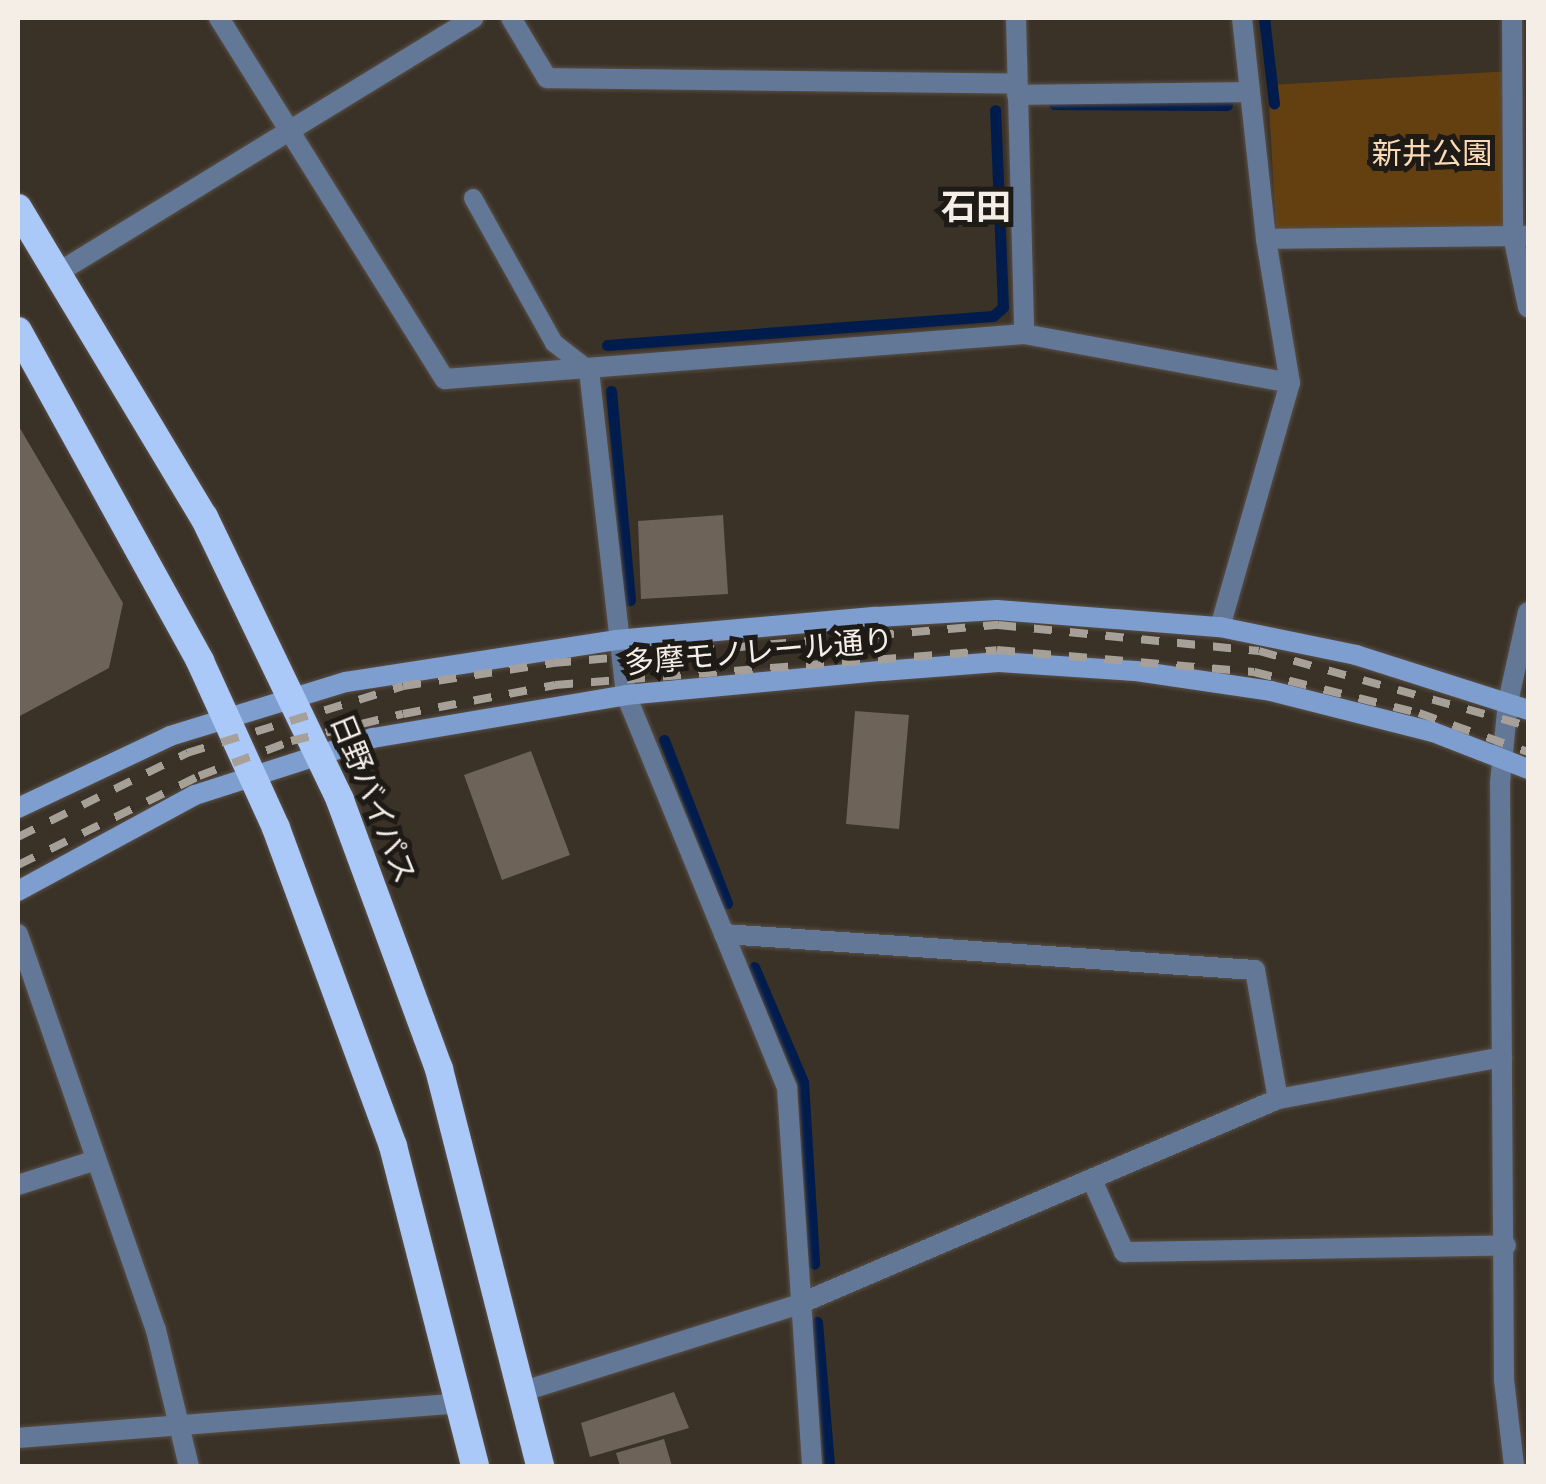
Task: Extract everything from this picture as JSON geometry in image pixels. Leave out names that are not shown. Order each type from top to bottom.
[{"type":"highway","name":"日野バイパス","points":[[18,208],[204,517],[320,753],[439,1068],[540,1466]]},
{"type":"highway","points":[[18,331],[98,469],[225,716],[344,1004],[393,1146],[476,1466]]},
{"type":"main road","name":"多摩モノレール通り","points":[[18,808],[143,746],[293,694],[616,640],[997,610],[1220,627],[1337,650],[1528,710]]},
{"type":"main road","name":"多摩モノレール通り","points":[[18,892],[195,795],[320,753],[461,721],[626,696],[999,662],[1136,671],[1335,705],[1528,769]]},
{"type":"street","points":[[219,18],[445,379],[1024,334],[1290,383]]},
{"type":"street","points":[[59,272],[287,128],[472,18]]},
{"type":"street","points":[[511,18],[547,78],[1249,92]]},
{"type":"street","points":[[1016,18],[1024,334]]},
{"type":"street","points":[[1220,627],[1290,383],[1266,239],[1242,18]]},
{"type":"street","points":[[1512,18],[1521,236],[1528,306]]},
{"type":"street","points":[[1266,239],[1521,236]]},
{"type":"street","points":[[589,370],[616,640],[626,696],[788,1088],[797,1305],[812,1466]]},
{"type":"street","points":[[1514,1466],[1504,1380],[1501,758],[1508,702],[1528,612]]},
{"type":"street","points":[[18,934],[182,1426],[189,1466]]},
{"type":"street","points":[[724,934],[1255,970],[1278,1099]]},
{"type":"street","points":[[524,1391],[797,1305],[1278,1099],[1502,1057]]},
{"type":"street","points":[[18,1185],[96,1160]]},
{"type":"street","points":[[1092,1180],[1124,1252],[1506,1245]]},
{"type":"street","points":[[18,1438],[461,1403]]},
{"type":"lane","points":[[473,198],[554,343],[589,370]]},
{"type":"green space","name":"新井公園","points":[[1512,71],[1513,236],[1276,229],[1268,85]]},
{"type":"building","points":[[18,425],[123,603],[109,668],[18,717]]},
{"type":"building","points":[[723,515],[728,594],[641,599],[638,521]]},
{"type":"building","points":[[855,711],[909,715],[899,829],[846,824]]},
{"type":"building","points":[[531,751],[570,855],[502,880],[464,775]]},
{"type":"building","points":[[674,1392],[689,1428],[590,1457],[581,1423]]},
{"type":"building","points":[[664,1439],[672,1466],[620,1466],[616,1453]]},
{"type":"waterway","points":[[1264,18],[1274,103]]},
{"type":"waterway","points":[[1054,104],[1227,105]]},
{"type":"waterway","points":[[607,345],[993,316],[1003,307],[995,110]]},
{"type":"waterway","points":[[611,391],[630,600]]},
{"type":"waterway","points":[[664,740],[727,903]]},
{"type":"waterway","points":[[754,967],[803,1082],[814,1264]]},
{"type":"waterway","points":[[817,1322],[829,1466]]},
{"type":"railway","points":[[18,837],[187,753],[403,686],[553,663],[998,625],[1259,651],[1528,726]]},
{"type":"railway","points":[[18,865],[199,776],[291,741],[403,714],[555,685],[997,650],[1254,672],[1419,713],[1528,752]]},
{"type":"district","name":"石田","points":[[976,208]]}]
